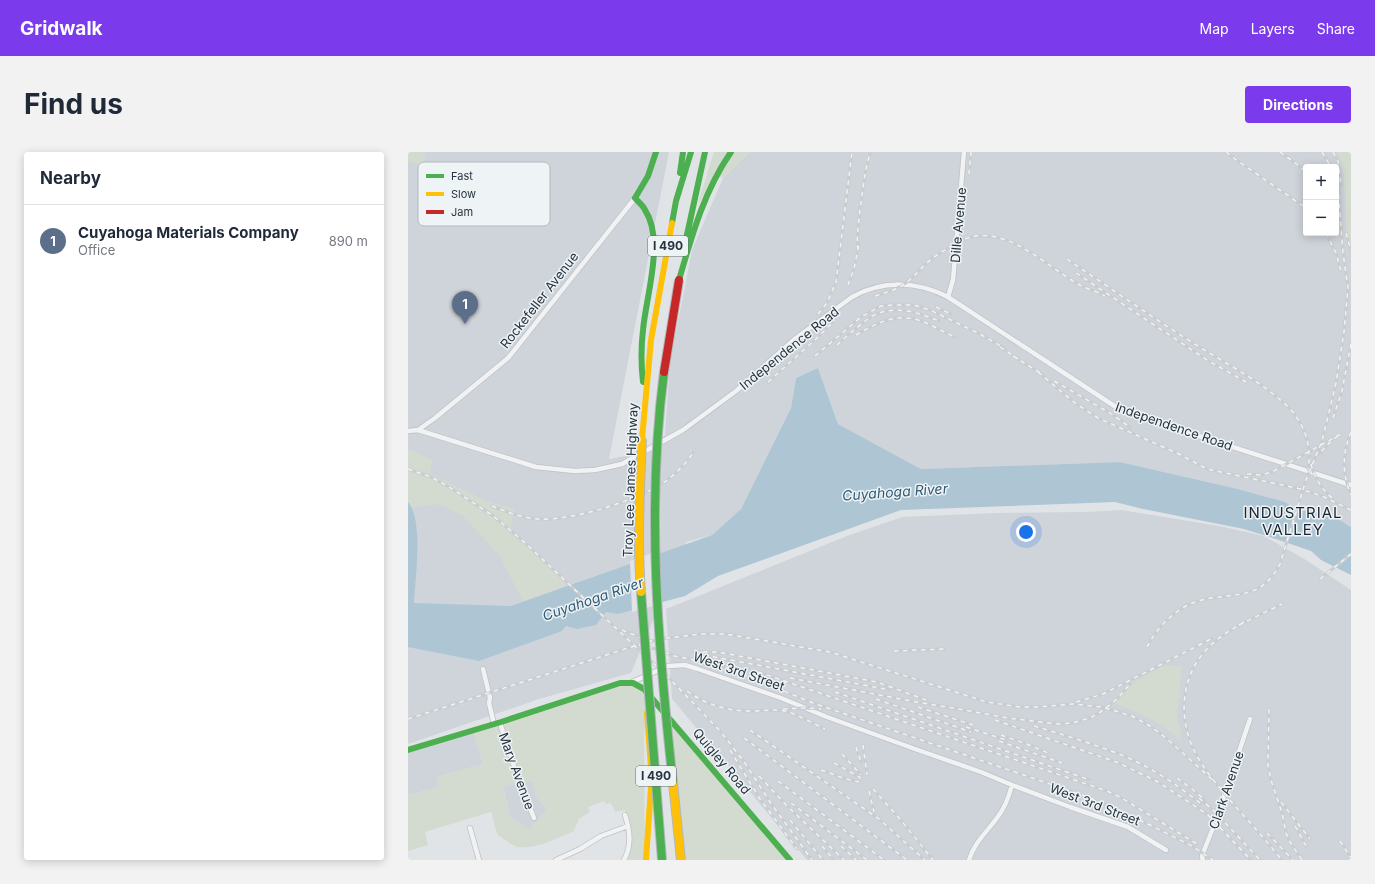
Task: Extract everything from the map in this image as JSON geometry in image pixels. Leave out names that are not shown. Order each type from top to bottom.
[{"type":"main road","name":"Rockefeller Avenue","points":[[635,198],[646,182],[652,167],[654,152]]},
{"type":"main road","name":"Troy Lee James Highway","points":[[662,860],[639,562],[640,464],[651,340],[676,202],[691,152]]},
{"type":"main road","name":"Troy Lee James Highway","points":[[681,860],[658,614],[655,516],[657,455],[663,379],[691,210],[704,152]]},
{"type":"main road","points":[[700,174],[710,152]]},
{"type":"main road","points":[[679,280],[702,206],[713,180],[730,153]]},
{"type":"main road","points":[[676,202],[683,154]]},
{"type":"main road","points":[[635,198],[642,204],[647,213],[653,243],[653,267],[644,323],[642,347],[641,367],[645,395]]},
{"type":"main road","name":"West 3rd Street","points":[[408,750],[497,724],[620,683],[632,682]]},
{"type":"main road","name":"Quigley Road","points":[[632,682],[644,689],[768,832],[790,860]]},
{"type":"main road","points":[[646,860],[651,787],[647,708],[650,692]]},
{"type":"street","name":"Dille Avenue","points":[[948,297],[953,280],[964,152]]},
{"type":"street","name":"Rockefeller Avenue","points":[[408,431],[418,430],[435,418],[508,358],[635,198]]},
{"type":"street","name":"Independence Road","points":[[418,430],[536,468],[575,471],[595,470],[622,464],[683,430],[736,390],[796,338],[861,292],[877,287],[908,285],[926,287],[948,297],[1119,409],[1351,485]]},
{"type":"street","name":"West 3rd Street","points":[[632,682],[668,666],[685,665],[781,698],[907,747],[981,772],[1012,786],[1070,808],[1128,827],[1166,850]]},
{"type":"street","name":"Mary Avenue","points":[[483,669],[490,698],[489,703],[534,818]]},
{"type":"street","name":"Clark Avenue","points":[[1203,860],[1203,854],[1250,719]]},
{"type":"street","points":[[969,860],[976,845],[1000,814],[1008,799],[1012,786]]},
{"type":"street","points":[[624,860],[627,854],[630,836],[625,815]]},
{"type":"street","points":[[556,860],[580,849],[601,836],[628,826]]},
{"type":"street","points":[[470,828],[479,860]]},
{"type":"shaded area","points":[[408,152],[669,152],[609,459],[635,454],[665,435],[670,363],[692,250],[723,178],[750,152],[1337,152],[1341,157],[1345,180],[1346,222],[1351,246],[1351,527],[1335,517],[1309,510],[1303,511],[1284,502],[1238,489],[1120,462],[921,469],[838,424],[818,368],[796,378],[791,408],[741,509],[712,535],[686,542],[631,673],[539,699],[408,744]]},
{"type":"shaded area","points":[[408,152],[426,152],[424,162],[418,162],[418,164],[408,161]]},
{"type":"shaded area","points":[[714,152],[727,152],[698,203]]},
{"type":"shaded area","points":[[731,152],[750,152],[723,178],[716,175]]},
{"type":"shaded area","points":[[1337,152],[1351,152],[1351,246],[1346,224],[1343,172],[1341,161]]},
{"type":"shaded area","points":[[408,449],[432,460],[430,474],[489,502],[514,509],[510,530],[568,583],[561,588],[523,601],[499,555],[462,515],[438,504],[413,508],[408,502]]},
{"type":"shaded area","points":[[1121,510],[1219,526],[1264,536],[1306,560],[1351,590],[1351,860],[807,860],[672,699],[666,609],[847,536],[902,517]]},
{"type":"shaded area","points":[[1164,665],[1182,667],[1177,716],[1181,732],[1180,740],[1157,723],[1114,703],[1133,683]]},
{"type":"shaded area","points":[[628,682],[644,689],[647,699],[644,737],[645,860],[624,860],[629,845],[625,810],[615,812],[611,803],[606,804],[604,801],[588,807],[590,812],[579,819],[574,831],[539,845],[531,847],[517,847],[499,836],[496,831],[491,812],[425,832],[428,845],[408,851],[408,795],[439,787],[437,777],[483,764],[473,731]],"holes":[[[532,780],[536,796],[547,809],[529,830],[510,816],[503,787]]]},
{"type":"shaded area","points":[[669,718],[790,860],[686,860]]},
{"type":"shaded area","points":[[473,731],[483,764],[437,777],[440,787],[408,795],[408,750]]},
{"type":"shaded area","points":[[532,780],[536,796],[547,809],[529,830],[510,817],[503,786]]},
{"type":"water","name":"Cuyahoga River","points":[[818,368],[838,424],[921,469],[1120,462],[1238,489],[1285,502],[1292,507],[1303,511],[1309,510],[1335,517],[1351,527],[1351,575],[1321,560],[1311,551],[1244,529],[1115,502],[901,510],[718,576],[685,596],[618,614],[606,612],[596,625],[577,629],[566,626],[562,631],[479,661],[408,647],[408,502],[413,511],[416,522],[417,536],[417,566],[414,603],[511,606],[712,535],[741,509],[791,408],[796,378]]},
{"type":"pier","points":[[658,551],[660,604],[632,612],[630,561]]},
{"type":"railway","points":[[818,314],[827,303],[836,282],[852,152]]},
{"type":"railway","points":[[969,174],[971,152]]},
{"type":"railway","points":[[1226,152],[1303,206]]},
{"type":"railway","points":[[1280,152],[1303,169]]},
{"type":"railway","points":[[1322,152],[1329,164]]},
{"type":"railway","points":[[1333,152],[1338,161],[1341,185]]},
{"type":"railway","points":[[858,250],[857,235],[860,209],[870,154]]},
{"type":"railway","points":[[1147,647],[1151,639],[1162,625],[1182,608],[1198,601],[1245,593],[1254,590],[1263,585],[1272,576],[1280,564],[1306,480],[1322,441],[1336,383],[1344,332],[1348,288],[1343,253],[1339,200]]},
{"type":"railway","points":[[1346,233],[1351,251]]},
{"type":"railway","points":[[875,296],[903,285],[931,260],[948,248],[966,239],[983,236],[1000,238],[1016,244],[1078,284],[1105,296]]},
{"type":"railway","points":[[1328,236],[1336,253],[1341,271]]},
{"type":"railway","points":[[848,285],[854,269],[859,244]]},
{"type":"railway","points":[[1067,259],[1171,329],[1250,378],[1282,401],[1296,416],[1304,430],[1309,453],[1308,469]]},
{"type":"railway","points":[[1076,273],[1207,360],[1246,382]]},
{"type":"railway","points":[[815,356],[861,317],[881,306],[892,305],[914,305],[930,310],[980,334],[1004,348]]},
{"type":"railway","points":[[936,307],[951,314]]},
{"type":"railway","points":[[837,345],[868,319],[885,311],[894,310],[913,312],[939,321]]},
{"type":"railway","points":[[856,335],[870,327],[886,321],[910,318],[923,322],[955,337]]},
{"type":"railway","points":[[768,382],[835,320]]},
{"type":"railway","points":[[1333,418],[1342,391],[1351,344]]},
{"type":"railway","points":[[1000,347],[1018,359]]},
{"type":"railway","points":[[1013,356],[1042,374]]},
{"type":"railway","points":[[1038,372],[1075,403],[1098,418],[1179,454],[1207,469],[1301,489]]},
{"type":"railway","points":[[1054,381],[1110,413],[1131,428]]},
{"type":"railway","points":[[1351,432],[1346,448],[1344,464],[1346,479],[1351,495]]},
{"type":"railway","points":[[1247,474],[1261,475],[1272,472],[1341,434],[1332,440],[1319,454]]},
{"type":"railway","points":[[492,506],[521,516],[539,519],[553,519],[587,513],[623,502],[654,488],[666,481],[682,467],[695,450]]},
{"type":"railway","points":[[1311,464],[1319,483],[1333,499]]},
{"type":"railway","points":[[408,469],[431,477],[492,515],[523,541],[669,678],[721,732],[745,763],[770,802],[812,860]]},
{"type":"railway","points":[[1297,488],[1322,496],[1351,510]]},
{"type":"railway","points":[[1320,579],[1351,554]]},
{"type":"railway","points":[[1239,625],[1282,604]]},
{"type":"railway","points":[[1244,622],[1215,641],[1198,661],[1191,673],[1187,687],[1184,701],[1184,715],[1191,743],[1201,763],[1234,805],[1282,860]]},
{"type":"railway","points":[[622,630],[652,641]]},
{"type":"railway","points":[[408,719],[660,639],[701,634],[726,634],[830,652],[987,702],[1020,707],[1073,704],[1102,707],[1132,716],[1150,726],[1166,738],[1215,782]]},
{"type":"railway","points":[[1076,702],[1103,694],[1215,637]]},
{"type":"railway","points":[[639,645],[660,650],[674,656],[714,664],[733,670],[813,703],[1088,797],[1192,846],[1213,860]]},
{"type":"railway","points":[[894,651],[944,649]]},
{"type":"railway","points":[[694,652],[718,652],[877,682],[926,700]]},
{"type":"railway","points":[[704,655],[890,690]]},
{"type":"railway","points":[[758,672],[1107,791],[1120,797],[1197,844]]},
{"type":"railway","points":[[790,678],[1008,718],[1057,724],[1072,723],[1090,718],[1117,699],[1130,684]]},
{"type":"railway","points":[[687,691],[702,700],[734,710],[785,711],[825,729]]},
{"type":"railway","points":[[835,692],[1090,780]]},
{"type":"railway","points":[[876,699],[971,732]]},
{"type":"railway","points":[[918,707],[973,725]]},
{"type":"railway","points":[[783,709],[821,709]]},
{"type":"railway","points":[[1269,709],[1268,765],[1271,780],[1282,813],[1286,833],[1302,860]]},
{"type":"railway","points":[[995,720],[1119,763],[1158,782],[1207,814],[1251,860]]},
{"type":"railway","points":[[1034,726],[1124,756],[1164,777],[1201,804]]},
{"type":"railway","points":[[966,727],[1006,740]]},
{"type":"railway","points":[[750,730],[879,819],[925,860]]},
{"type":"railway","points":[[1001,735],[1048,753]]},
{"type":"railway","points":[[744,738],[907,860]]},
{"type":"railway","points":[[999,741],[1062,763]]},
{"type":"railway","points":[[863,745],[867,775]]},
{"type":"railway","points":[[856,747],[861,762]]},
{"type":"railway","points":[[730,750],[760,799],[797,849]]},
{"type":"railway","points":[[842,754],[861,775]]},
{"type":"railway","points":[[834,763],[861,778]]},
{"type":"railway","points":[[821,770],[859,782]]},
{"type":"railway","points":[[759,776],[786,805],[844,860]]},
{"type":"railway","points":[[1177,778],[1205,800]]},
{"type":"railway","points":[[778,781],[884,860]]},
{"type":"railway","points":[[873,789],[900,819],[933,860]]},
{"type":"railway","points":[[869,791],[874,812]]},
{"type":"railway","points":[[1199,798],[1215,812],[1260,860]]},
{"type":"railway","points":[[1281,802],[1310,839]]},
{"type":"railway","points":[[791,803],[867,860]]},
{"type":"railway","points":[[790,820],[823,860]]},
{"type":"railway","points":[[1295,826],[1306,846]]},
{"type":"railway","points":[[1267,833],[1293,860]]},
{"type":"railway","points":[[1340,841],[1351,858]]},
{"type":"railway","points":[[822,846],[834,860]]},
{"type":"railway","points":[[841,846],[856,860]]},
{"type":"traffic: fast","points":[[635,198],[648,176],[656,152]]},
{"type":"traffic: fast","points":[[680,173],[683,152]]},
{"type":"traffic: fast","points":[[672,223],[676,201],[691,152]]},
{"type":"traffic: fast","points":[[685,244],[705,152]]},
{"type":"traffic: fast","points":[[679,280],[694,230],[706,198],[713,182],[731,152]]},
{"type":"traffic: fast","points":[[635,198],[643,207],[651,222],[654,237],[653,268],[642,336],[643,382]]},
{"type":"traffic: fast","points":[[664,372],[656,475],[656,578],[663,680],[673,783]]},
{"type":"traffic: fast","points":[[641,592],[662,860]]},
{"type":"traffic: fast","points":[[408,750],[501,722],[620,683],[633,683],[644,689],[790,860]]},
{"type":"traffic: slow","points":[[642,439],[651,340],[672,223]]},
{"type":"traffic: slow","points":[[641,592],[639,535],[642,439]]},
{"type":"traffic: slow","points":[[646,860],[651,787],[647,713]]},
{"type":"traffic: slow","points":[[673,783],[681,860]]},
{"type":"traffic: jam","points":[[664,372],[679,280]]},
{"type":"place","name":"Cuyahoga Materials Company","points":[[465,324]]},
{"type":"district","name":"INDUSTRIAL VALLEY","points":[[1293,522]]}]
